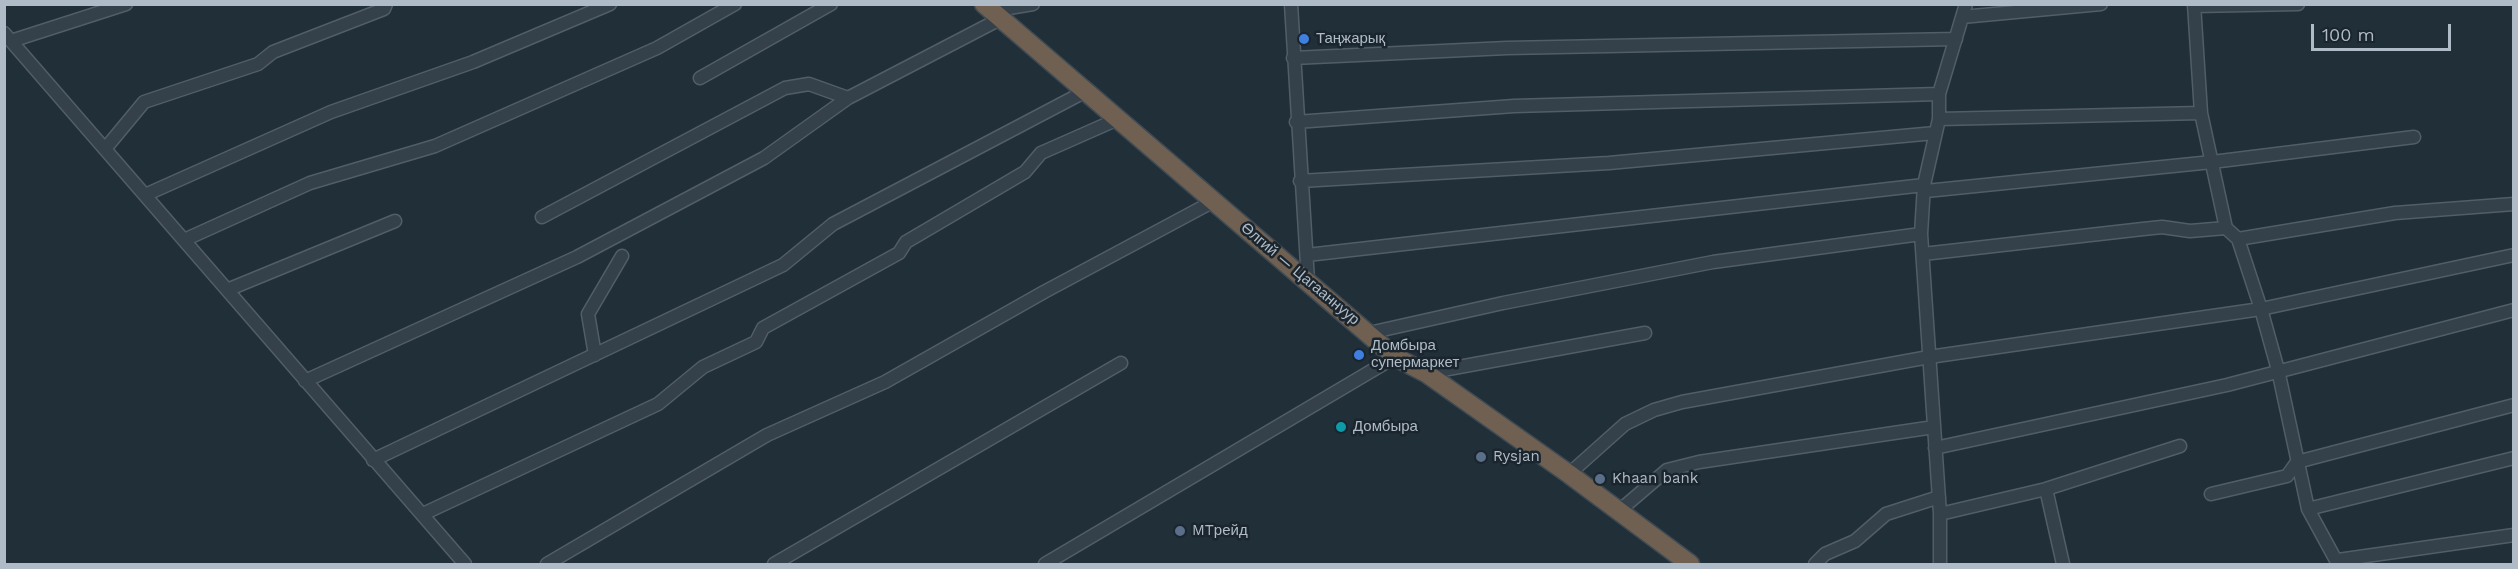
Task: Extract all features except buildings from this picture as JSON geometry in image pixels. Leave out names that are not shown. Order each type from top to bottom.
[{"type":"highway","name":"Өлгий — Цагааннуур","points":[[992,11],[1395,357],[1426,373],[1569,474],[1690,564]]},
{"type":"street","points":[[126,4],[8,37],[465,564]]},
{"type":"street","points":[[105,149],[144,102],[258,64],[273,52],[384,9],[386,4]]},
{"type":"street","points":[[145,195],[331,112],[473,62],[610,4]]},
{"type":"street","points":[[184,240],[310,183],[435,146],[657,48],[735,4]]},
{"type":"street","points":[[700,78],[831,4]]},
{"type":"street","points":[[305,381],[577,257],[764,158],[848,98],[992,11],[1034,4]]},
{"type":"street","points":[[1291,4],[1296,122],[1308,281]]},
{"type":"street","points":[[1940,564],[1940,514],[1921,234],[1925,188],[1939,119],[1939,93],[1966,4]]},
{"type":"street","points":[[1962,17],[2101,4]]},
{"type":"street","points":[[2298,4],[2194,5],[2201,112],[2226,228],[2238,238],[2278,370],[2308,509],[2320,534],[2338,562],[2514,535]]},
{"type":"street","points":[[1293,58],[1508,48],[1956,39]]},
{"type":"street","points":[[542,218],[785,88],[809,84],[848,98]]},
{"type":"street","points":[[373,460],[783,265],[833,224],[1086,91]]},
{"type":"street","points":[[1296,122],[1514,106],[1939,93]]},
{"type":"street","points":[[1939,119],[2201,112]]},
{"type":"street","points":[[423,514],[658,404],[703,367],[756,342],[763,328],[899,253],[906,242],[1025,172],[1041,153],[1118,119]]},
{"type":"street","points":[[1300,181],[1610,163],[1935,134]]},
{"type":"street","points":[[1307,255],[1925,188],[2212,162],[2414,137]]},
{"type":"street","points":[[547,564],[767,435],[885,382],[1044,292],[1214,201]]},
{"type":"street","points":[[2238,238],[2396,213],[2514,204]]},
{"type":"street","points":[[227,290],[395,221]]},
{"type":"street","points":[[1923,254],[2162,227],[2190,231],[2226,228]]},
{"type":"street","points":[[1369,333],[1503,303],[1713,262],[1921,234]]},
{"type":"street","points":[[1569,474],[1625,424],[1654,410],[1682,402],[1929,357],[2260,309],[2514,255]]},
{"type":"street","points":[[595,355],[588,314],[622,256]]},
{"type":"street","points":[[1935,448],[2227,385],[2514,310]]},
{"type":"street","points":[[1426,373],[1646,333]]},
{"type":"street","points":[[1045,564],[1395,357]]},
{"type":"street","points":[[774,564],[1121,363]]},
{"type":"street","points":[[2211,494],[2287,476],[2297,462],[2514,405]]},
{"type":"street","points":[[1619,511],[1667,470],[1699,462],[1934,427]]},
{"type":"street","points":[[1940,514],[2046,489],[2180,446]]},
{"type":"street","points":[[2308,509],[2514,458]]},
{"type":"street","points":[[2046,489],[2063,564]]},
{"type":"street","points":[[1815,564],[1825,554],[1855,541],[1886,514],[1939,497]]},
{"type":"place","name":"Таңжарық","points":[[1304,39]]},
{"type":"place","name":"Домбыра супермаркет","points":[[1359,355]]},
{"type":"place","name":"Домбыра","points":[[1341,427]]},
{"type":"place","name":"Rysjan","points":[[1481,457]]},
{"type":"place","name":"Khaan bank","points":[[1600,479]]},
{"type":"place","name":"MTрейд","points":[[1180,531]]}]
